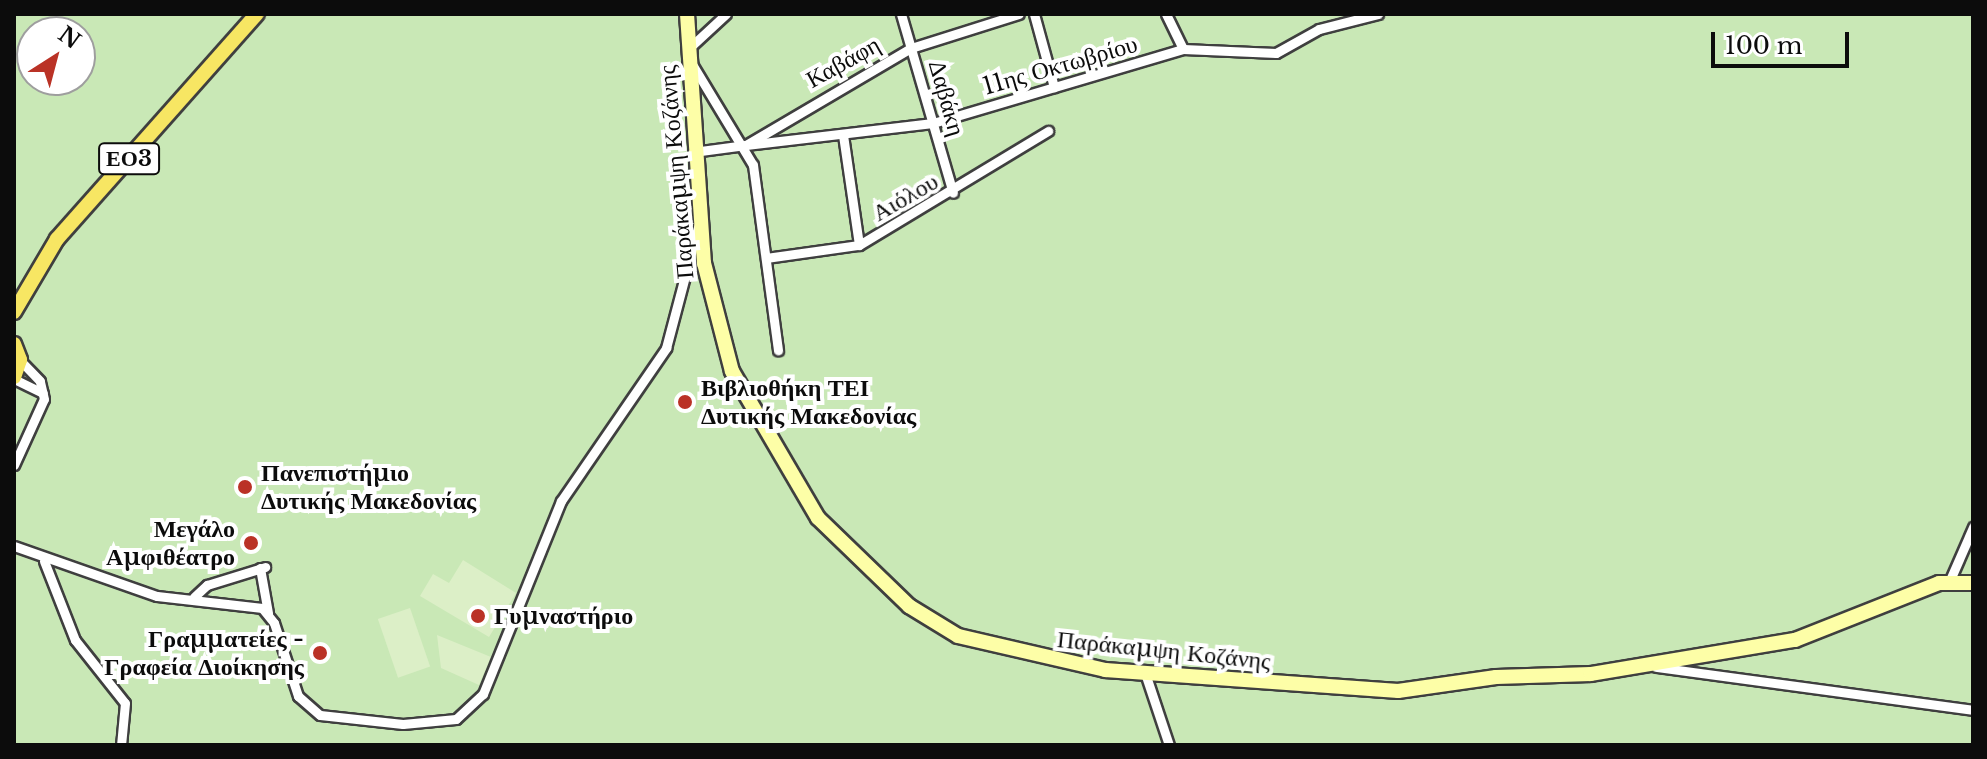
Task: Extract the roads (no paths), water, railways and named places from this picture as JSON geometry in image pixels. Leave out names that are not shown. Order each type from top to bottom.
[{"type":"main road","name":"ΕΟ3","points":[[14,290],[49,233],[245,14]]},
{"type":"main road","name":"ΕΟ3","points":[[14,312],[52,245],[257,14]]},
{"type":"main road","name":"Παράκαμψη Κοζάνης","points":[[687,14],[699,223],[732,371],[797,488],[836,539],[916,611],[958,636],[1049,660],[1145,673],[1398,691],[1641,664],[1795,640],[1950,580],[1973,583]]},
{"type":"main road","points":[[14,378],[16,351]]},
{"type":"street","points":[[726,14],[687,54],[746,145],[778,350]]},
{"type":"street","name":"Δαβάκη","points":[[901,14],[953,193]]},
{"type":"street","name":"Καβάφη","points":[[693,152],[746,145],[911,48],[1019,14]]},
{"type":"street","points":[[1034,14],[1054,87]]},
{"type":"street","points":[[1166,14],[1183,49]]},
{"type":"street","name":"11ης Οκτωβρίου","points":[[746,145],[933,123],[1183,49],[1276,53],[1319,29],[1378,14]]},
{"type":"street","name":"Αιόλου","points":[[766,258],[859,245],[953,193],[1048,131]]},
{"type":"street","points":[[843,135],[859,245]]},
{"type":"street","points":[[194,597],[207,585],[262,567],[268,613],[298,696],[313,712],[444,723],[479,701],[561,501],[660,360],[699,223]]},
{"type":"street","points":[[14,465],[39,424],[43,393],[16,351]]},
{"type":"street","points":[[14,378],[43,393]]},
{"type":"street","points":[[1950,580],[1973,527]]},
{"type":"street","points":[[14,546],[44,561],[157,596],[194,597],[268,613]]},
{"type":"street","points":[[44,561],[75,640],[125,703],[121,745]]},
{"type":"street","points":[[1641,664],[1779,689],[1973,710]]},
{"type":"street","points":[[1145,673],[1169,745]]},
{"type":"place","name":"Βιβλιοθήκη ΤΕΙ Δυτικής Μακεδονίας","points":[[685,402]]},
{"type":"place","name":"Πανεπιστήμιο Δυτικής Μακεδονίας","points":[[245,487]]},
{"type":"place","name":"Μεγάλο Αμφιθέατρο","points":[[251,543]]},
{"type":"place","name":"Γυμναστήριο","points":[[478,616]]},
{"type":"place","name":"Γραμματείες - Γραφεία Διοίκησης","points":[[320,653]]}]
